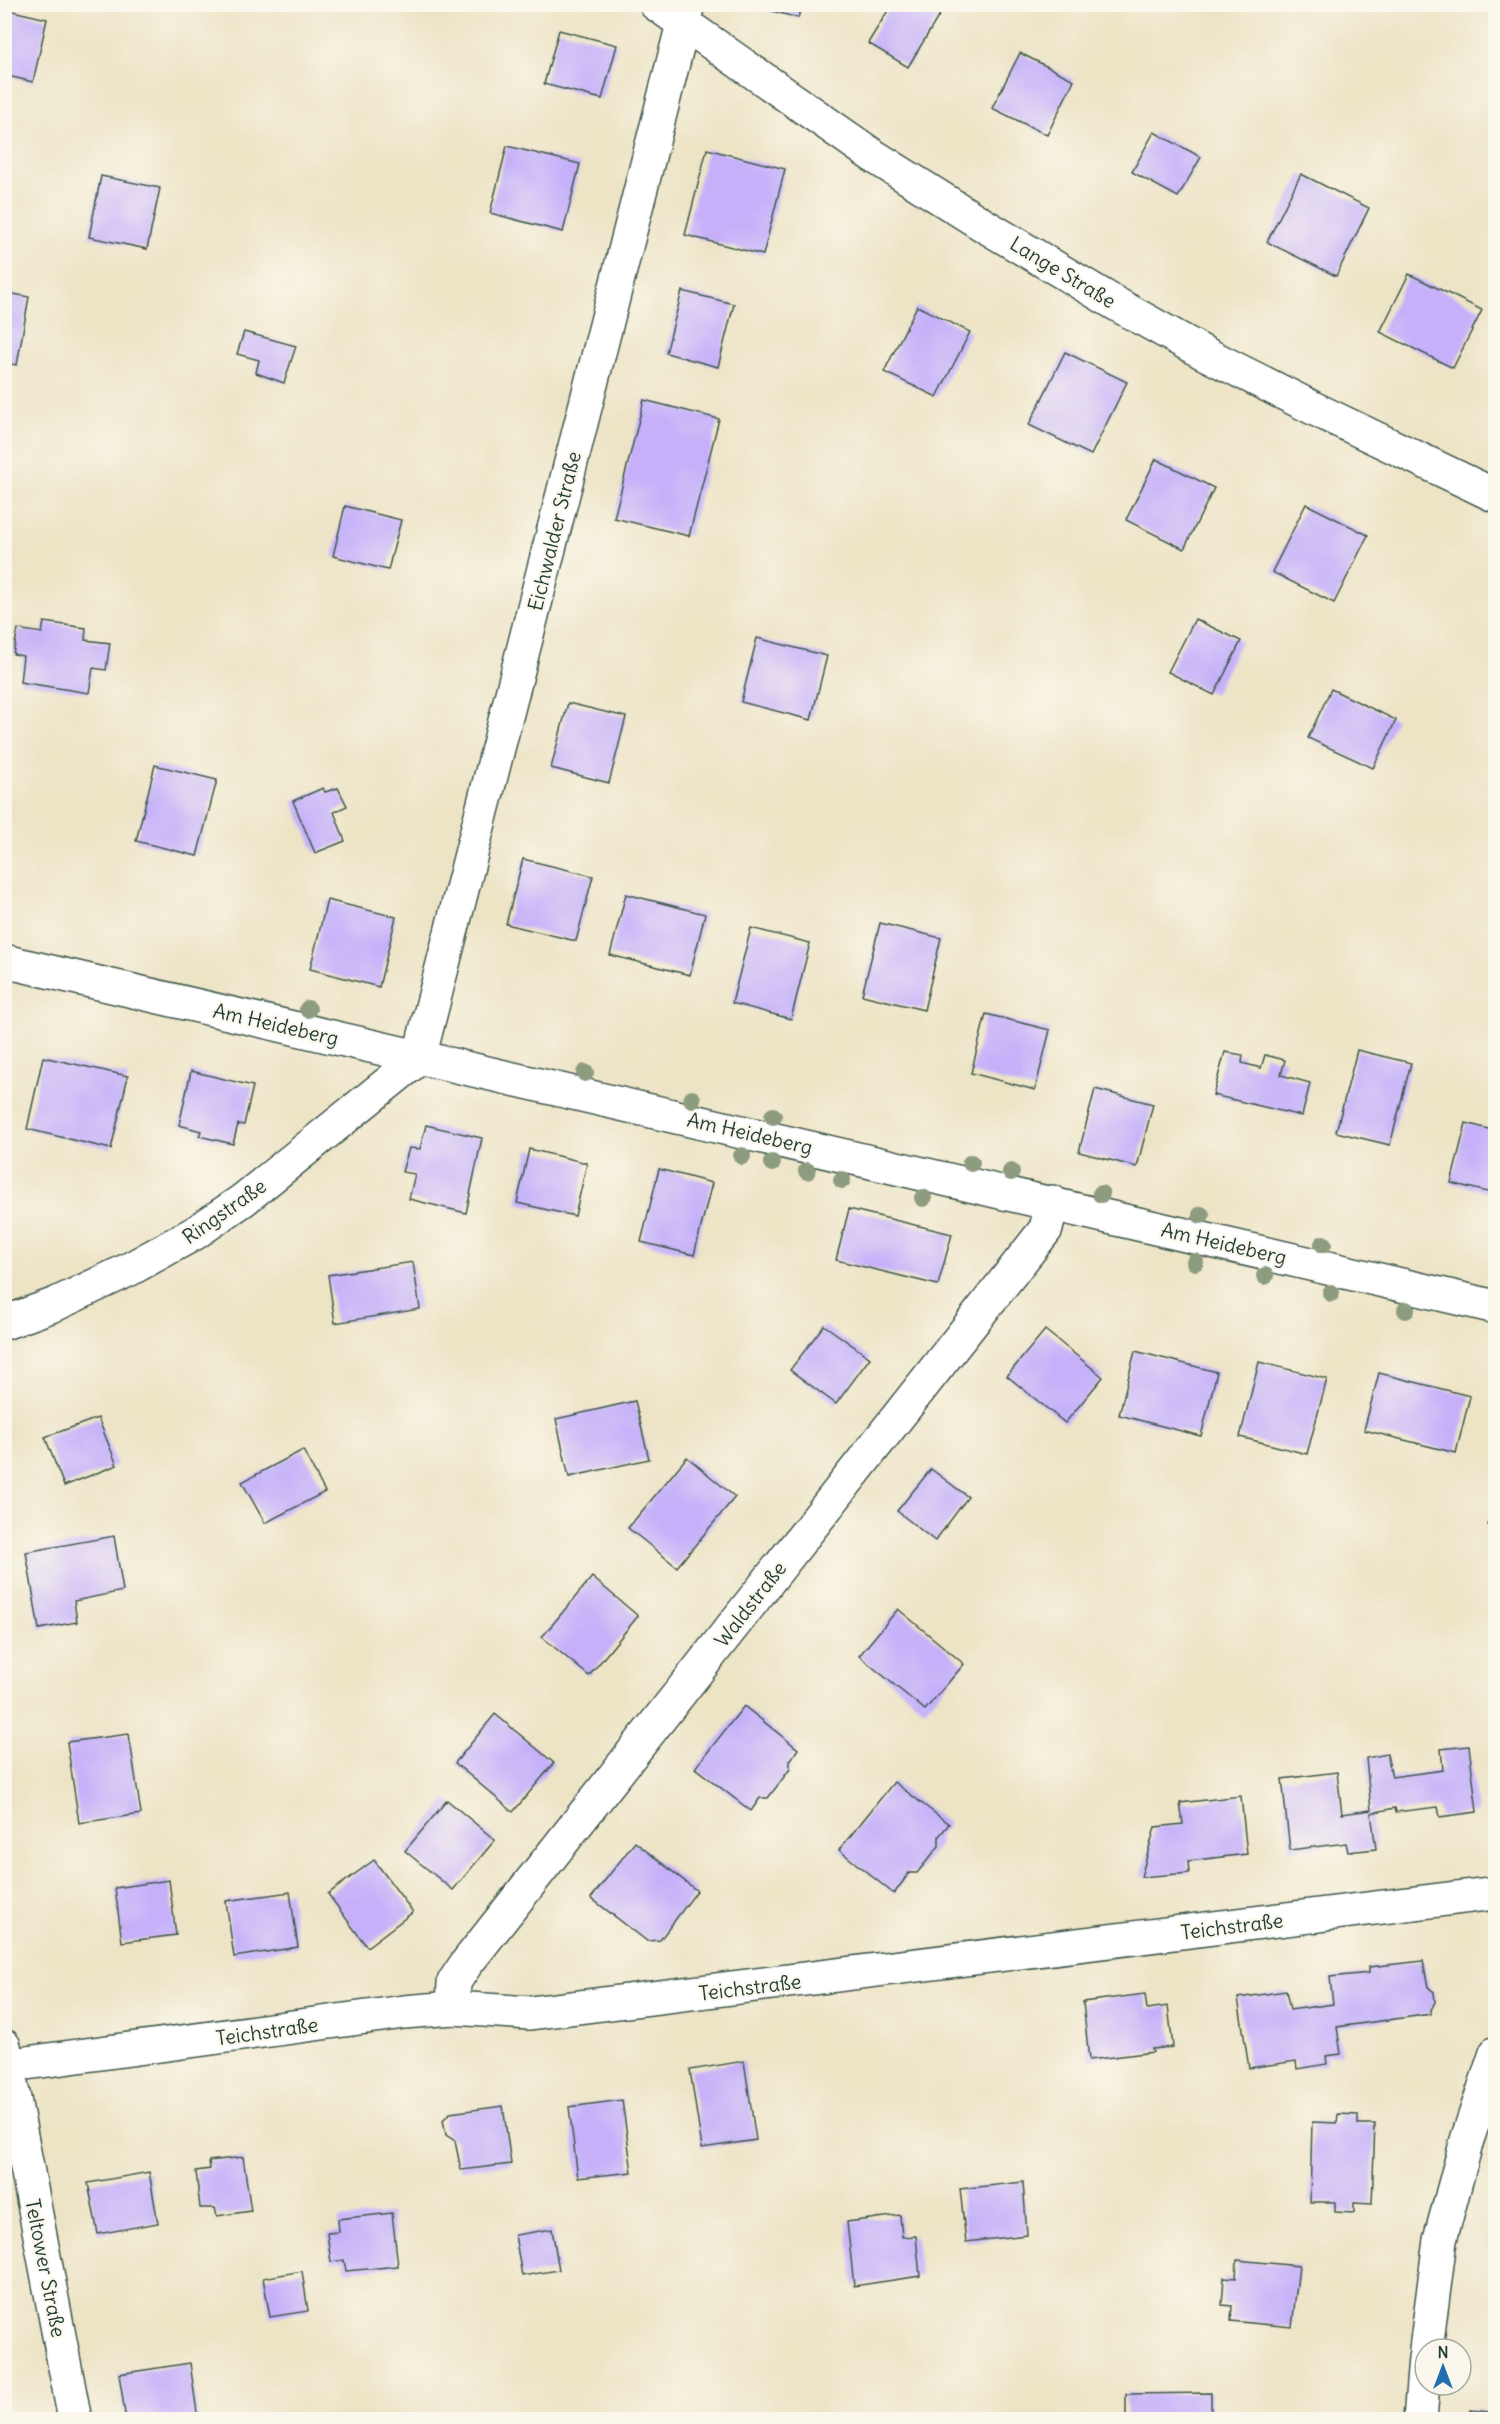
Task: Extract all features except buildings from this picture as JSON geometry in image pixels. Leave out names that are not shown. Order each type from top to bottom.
[{"type":"street","name":"Lange Straße","points":[[656,4],[686,15],[882,161],[1118,305],[1204,353],[1496,496]]},
{"type":"street","name":"Eichwalder Straße","points":[[419,1058],[686,15]]},
{"type":"street","name":"Am Heideberg","points":[[4,961],[1052,1202],[1496,1307]]},
{"type":"street","name":"Ringstraße","points":[[4,1323],[56,1304],[130,1269],[195,1233],[243,1200],[305,1152],[419,1058]]},
{"type":"street","name":"Waldstraße","points":[[453,2008],[454,1982],[471,1958],[1046,1229],[1052,1202]]},
{"type":"street","name":"Teichstraße","points":[[6,2059],[453,2008],[530,2013],[1496,1893]]},
{"type":"street","points":[[1428,2337],[1440,2240],[1467,2140],[1496,2053]]},
{"type":"street","name":"Teltower Straße","points":[[6,2059],[75,2420]]},
{"type":"street","points":[[1420,2420],[1422,2397]]}]
